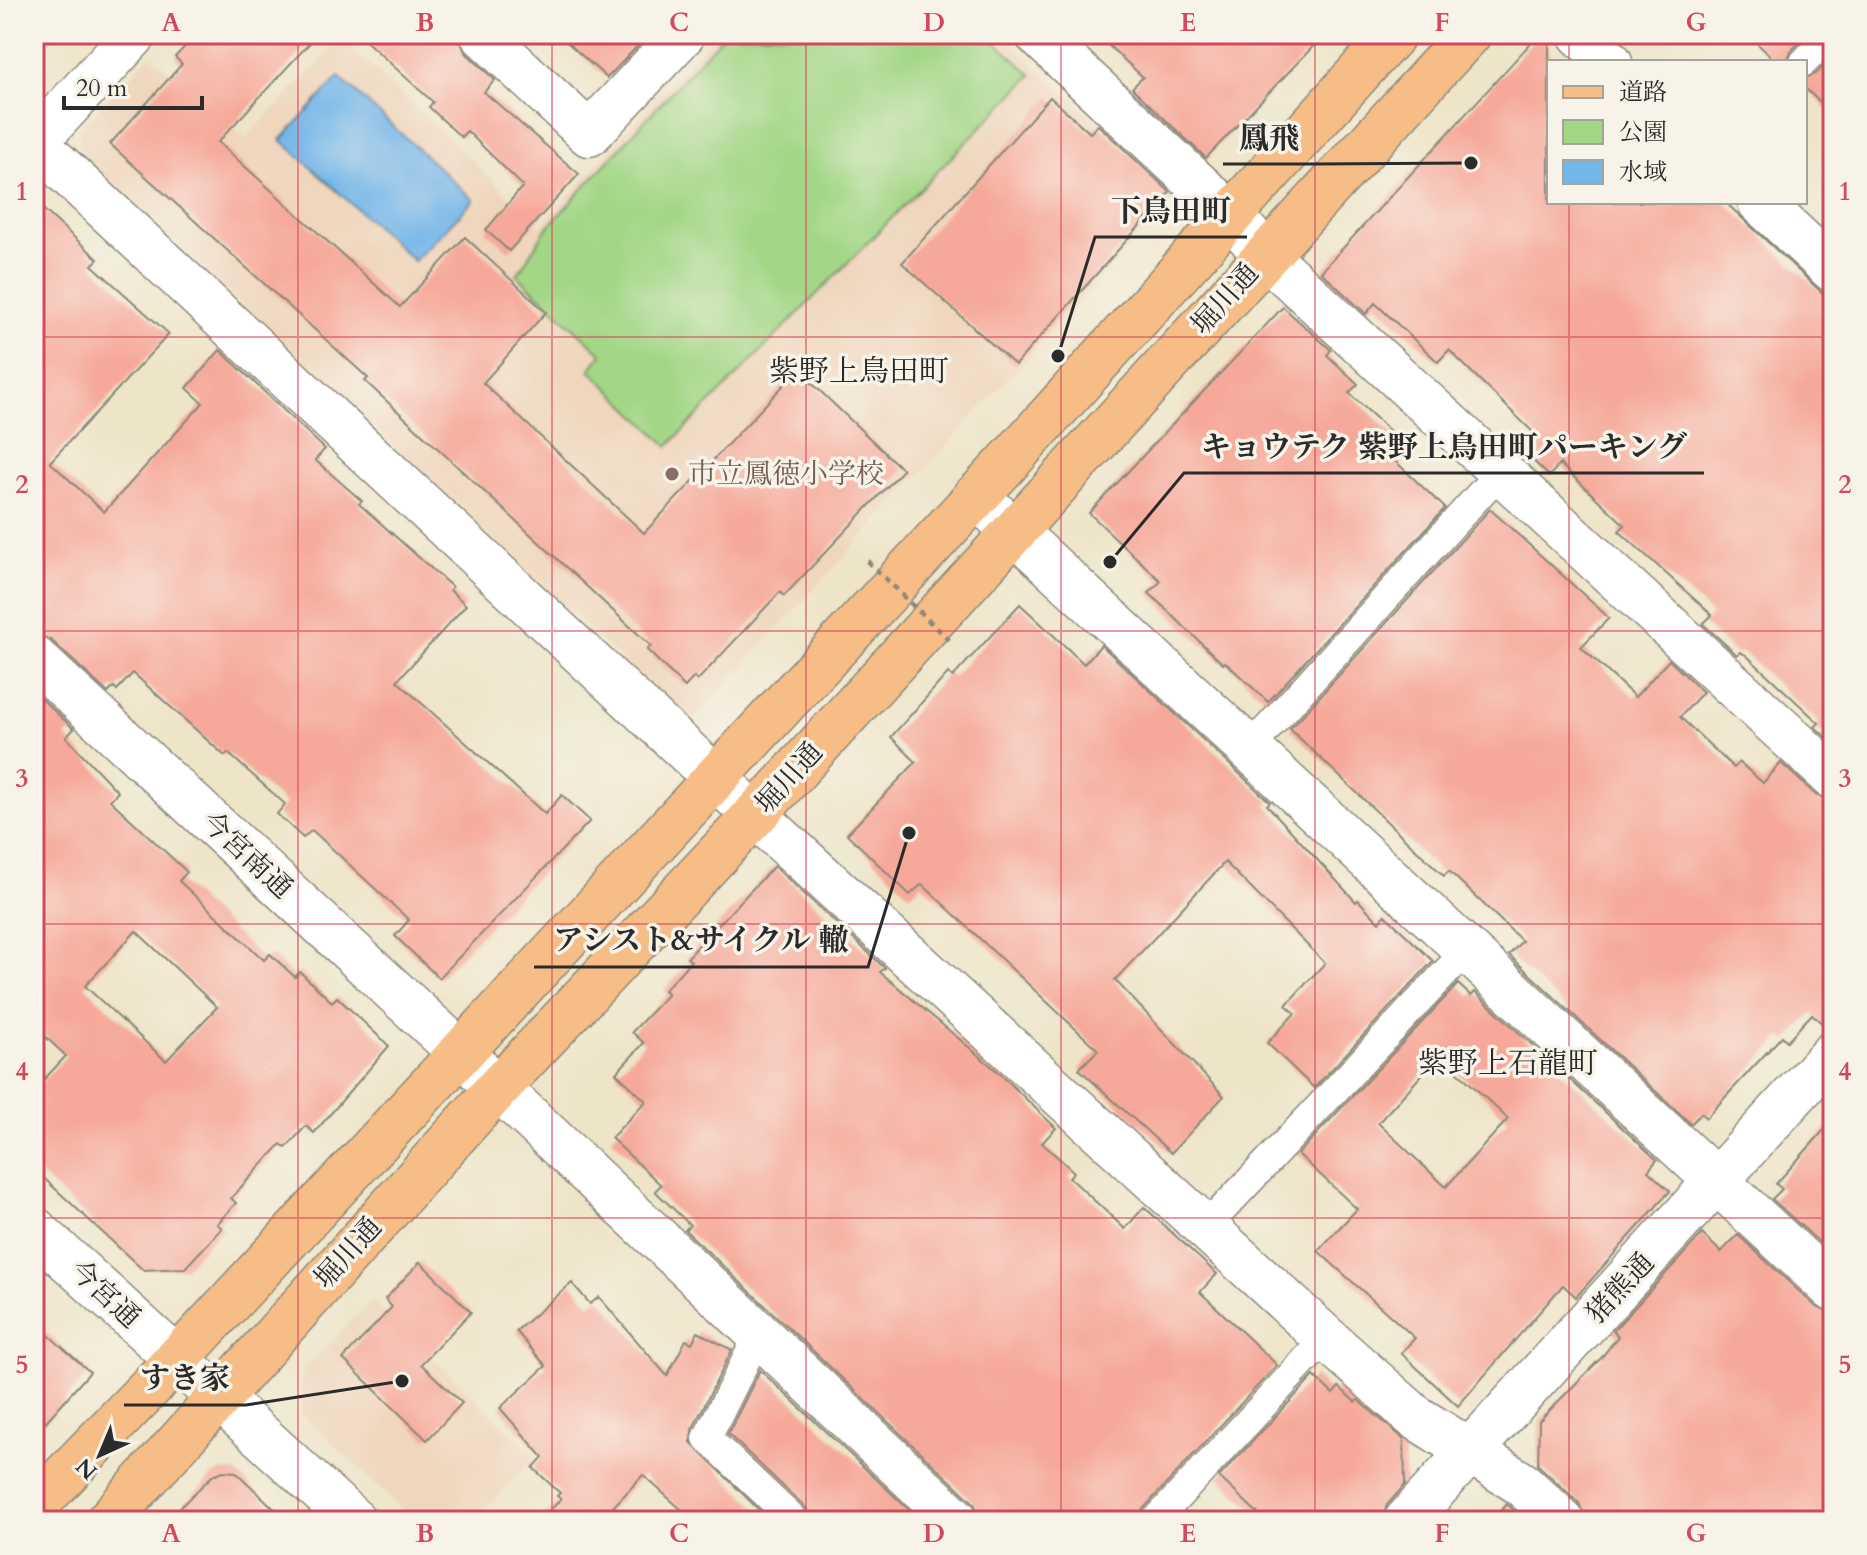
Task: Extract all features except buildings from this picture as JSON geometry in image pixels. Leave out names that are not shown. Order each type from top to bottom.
[{"type":"main road","name":"堀川通","points":[[34,1507],[177,1359],[976,496],[1394,34]]},
{"type":"main road","name":"堀川通","points":[[108,1521],[497,1089],[755,815],[1469,34]]},
{"type":"street","points":[[135,34],[34,143],[717,776],[755,815],[1326,1338],[1414,1416],[1522,1484],[1562,1521]]},
{"type":"street","points":[[482,34],[589,134],[683,34]]},
{"type":"street","points":[[1037,34],[1231,215],[1265,255],[1833,777]]},
{"type":"street","points":[[1580,34],[1608,60]]},
{"type":"street","points":[[1762,204],[1833,270]]},
{"type":"street","points":[[976,496],[1011,532],[1833,1289]]},
{"type":"street","name":"今宮南通","points":[[34,658],[460,1052],[957,1521]]},
{"type":"street","name":"猪熊通","points":[[1406,1521],[1833,1053]]},
{"type":"street","name":"今宮通","points":[[34,1229],[354,1521]]},
{"type":"lane","points":[[1806,60],[1831,34]]},
{"type":"lane","points":[[1248,750],[1501,471]]},
{"type":"lane","points":[[1205,1228],[1466,951]]},
{"type":"lane","points":[[758,1336],[707,1438],[795,1521]]},
{"type":"lane","points":[[1155,1521],[1326,1338]]},
{"type":"path","points":[[867,561],[951,642]]},
{"type":"shaded area","name":"市立鳳徳小学校","points":[[715,34],[1001,34],[1177,196],[690,723],[80,154],[79,128],[151,55],[245,139],[342,39],[541,226]]},
{"type":"shaded area","points":[[372,1300],[536,1456],[474,1521],[415,1521],[301,1414],[302,1372]]},
{"type":"green space","points":[[724,34],[987,34],[1032,75],[668,446],[590,370],[602,354],[517,275],[546,229]]},
{"type":"water","points":[[339,77],[474,200],[414,261],[281,140]]},
{"type":"place","name":"鳳飛","points":[[1471,163]]},
{"type":"place","name":"下鳥田町","points":[[1058,356]]},
{"type":"place","name":"市立鳳徳小学校","points":[[672,474]]},
{"type":"place","name":"キョウテク 紫野上鳥田町パーキング","points":[[1110,562]]},
{"type":"place","name":"アシスト&サイクル 轍","points":[[909,833]]},
{"type":"place","name":"すき家","points":[[402,1381]]},
{"type":"district","name":"紫野上鳥田町","points":[[859,371]]},
{"type":"district","name":"紫野上石龍町","points":[[1508,1063]]}]
